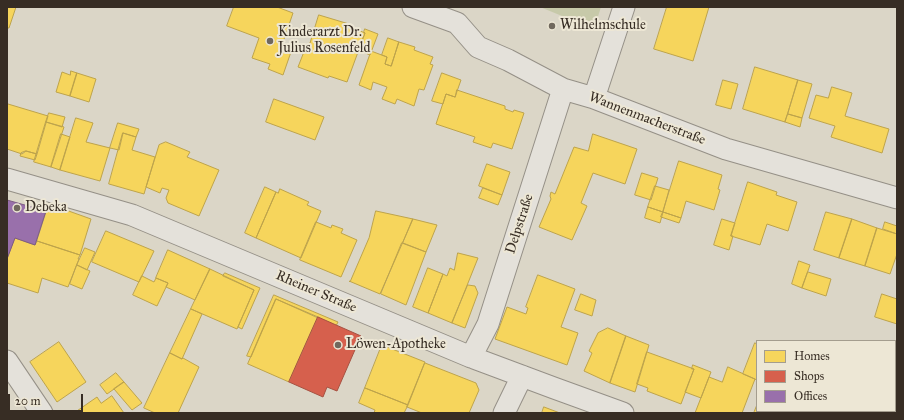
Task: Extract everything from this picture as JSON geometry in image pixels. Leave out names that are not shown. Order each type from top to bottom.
[{"type":"street","name":"Wannenmacherstraße","points":[[413,7],[457,23],[478,47],[508,60],[563,89],[594,98],[726,149],[897,198]]},
{"type":"street","points":[[594,98],[624,7]]},
{"type":"street","name":"Delpstraße","points":[[471,357],[488,324],[563,89]]},
{"type":"street","name":"Rheiner Straße","points":[[7,179],[132,215],[471,357],[623,413]]},
{"type":"street","points":[[7,360],[42,413]]},
{"type":"street","points":[[504,413],[522,376]]},
{"type":"green space","points":[[540,7],[601,7],[594,29]]},
{"type":"building: Homes","points":[[7,7],[16,7],[9,28],[7,28]]},
{"type":"building: Homes","name":"Kinderarzt Dr. Julius Rosenfeld","points":[[234,7],[277,7],[293,13],[282,45],[292,49],[283,75],[268,69],[270,64],[252,58],[259,38],[227,26]]},
{"type":"building: Homes","points":[[667,7],[709,7],[693,61],[654,49]]},
{"type":"building: Homes","points":[[319,15],[349,24],[348,26],[365,33],[347,82],[329,76],[328,78],[298,67],[307,44],[309,45]]},
{"type":"building: Homes","points":[[365,29],[378,34],[370,55],[358,50],[365,33]]},
{"type":"building: Homes","points":[[388,38],[399,42],[391,66],[385,64],[387,57],[382,55]]},
{"type":"building: Homes","points":[[399,42],[415,47],[414,50],[433,57],[430,64],[433,65],[424,90],[419,89],[414,106],[397,99],[395,104],[382,99],[387,87],[373,82],[371,90],[359,85],[371,51],[387,57],[385,64],[391,66]]},
{"type":"building: Homes","points":[[755,67],[798,80],[785,122],[743,109]]},
{"type":"building: Homes","points":[[71,71],[77,73],[70,96],[56,92],[62,72],[70,75]]},
{"type":"building: Homes","points":[[77,73],[96,79],[89,102],[70,96]]},
{"type":"building: Homes","points":[[442,73],[461,80],[455,97],[446,94],[443,104],[432,101]]},
{"type":"building: Homes","points":[[723,80],[738,84],[731,109],[716,105]]},
{"type":"building: Homes","points":[[798,80],[812,84],[802,118],[788,114]]},
{"type":"building: Homes","points":[[832,87],[852,93],[845,116],[889,129],[882,153],[831,137],[835,126],[809,118],[816,95],[828,98]]},
{"type":"building: Homes","points":[[457,90],[505,106],[505,109],[513,112],[514,110],[524,113],[512,149],[493,143],[491,148],[473,142],[475,137],[436,124],[446,94],[455,97]]},
{"type":"building: Homes","points":[[274,99],[324,117],[315,140],[266,122]]},
{"type":"building: Homes","points":[[8,104],[48,116],[37,154],[26,151],[22,154],[7,149]]},
{"type":"building: Homes","points":[[49,113],[65,117],[62,127],[46,122]]},
{"type":"building: Homes","points":[[788,114],[802,118],[800,127],[785,122]]},
{"type":"building: Homes","points":[[76,118],[93,123],[86,142],[110,148],[100,181],[60,170]]},
{"type":"building: Homes","points":[[46,122],[64,127],[51,167],[34,162]]},
{"type":"building: Homes","points":[[118,123],[139,129],[136,137],[123,133],[119,150],[110,148]]},
{"type":"building: Homes","points":[[123,133],[136,137],[132,150],[155,157],[144,194],[109,184]]},
{"type":"building: Homes","points":[[61,134],[70,137],[60,170],[51,167]]},
{"type":"building: Homes","points":[[593,134],[637,149],[625,184],[593,173],[581,203],[587,206],[572,240],[539,227],[551,199],[551,192],[555,194],[574,147],[588,151]]},
{"type":"building: Homes","points":[[166,142],[190,152],[187,157],[219,170],[199,216],[168,203],[166,198],[169,190],[162,188],[160,193],[146,187],[159,145]]},
{"type":"building: Homes","points":[[26,151],[37,154],[35,160],[20,156],[21,153]]},
{"type":"building: Homes","points":[[679,161],[722,175],[718,189],[720,190],[714,210],[686,201],[681,218],[663,212]]},
{"type":"building: Homes","points":[[487,164],[510,172],[502,195],[479,186]]},
{"type":"building: Homes","points":[[642,173],[658,178],[651,200],[635,195]]},
{"type":"building: Homes","points":[[748,182],[777,192],[776,195],[797,202],[788,231],[767,224],[760,245],[731,236]]},
{"type":"building: Homes","points":[[655,186],[669,190],[663,212],[648,207]]},
{"type":"building: Homes","points":[[265,187],[276,192],[256,238],[245,233]]},
{"type":"building: Homes","points":[[483,188],[502,195],[498,205],[479,198]]},
{"type":"building: Homes","points":[[280,189],[309,202],[307,205],[321,211],[301,258],[256,238],[276,192],[278,193]]},
{"type":"building: Homes","points":[[49,204],[91,219],[80,255],[37,241]]},
{"type":"building: Homes","points":[[648,207],[663,212],[660,223],[645,218]]},
{"type":"building: Homes","points":[[376,211],[413,219],[380,294],[350,282],[369,238]]},
{"type":"building: Homes","points":[[663,212],[681,218],[679,223],[661,217]]},
{"type":"building: Homes","points":[[826,212],[852,219],[839,258],[814,250]]},
{"type":"building: Homes","points":[[413,219],[437,225],[426,252],[403,243]]},
{"type":"building: Homes","points":[[722,219],[735,223],[729,250],[714,245]]},
{"type":"building: Homes","points":[[852,219],[877,228],[865,266],[839,258]]},
{"type":"building: Homes","points":[[316,222],[331,228],[332,225],[343,229],[341,233],[357,240],[341,277],[300,260]]},
{"type":"building: Homes","points":[[885,222],[897,226],[897,234],[883,229]]},
{"type":"building: Homes","points":[[877,228],[897,234],[897,254],[890,274],[865,266]]},
{"type":"building: Homes","points":[[106,231],[154,251],[139,282],[92,262]]},
{"type":"building: Homes","points":[[15,238],[35,245],[37,241],[80,255],[68,287],[42,278],[38,293],[7,283],[7,259]]},
{"type":"building: Homes","points":[[402,243],[426,252],[406,305],[381,294]]},
{"type":"building: Homes","points":[[85,248],[95,252],[87,270],[77,265]]},
{"type":"building: Homes","points":[[168,250],[210,269],[195,300],[166,287],[168,283],[156,278]]},
{"type":"building: Homes","points":[[458,253],[478,258],[452,323],[428,313],[443,274],[447,276],[450,268],[454,270]]},
{"type":"building: Homes","points":[[799,261],[810,265],[802,288],[792,284]]},
{"type":"building: Homes","points":[[77,265],[90,271],[82,289],[70,284]]},
{"type":"building: Homes","points":[[428,268],[443,274],[428,313],[413,307]]},
{"type":"building: Homes","points":[[210,269],[254,290],[237,329],[191,309]]},
{"type":"building: Homes","points":[[808,272],[831,279],[826,296],[802,288]]},
{"type":"building: Homes","points":[[225,273],[260,288],[242,329],[238,327],[254,290],[223,276]]},
{"type":"building: Homes","points":[[538,275],[575,289],[561,327],[578,333],[567,365],[495,339],[507,307],[526,314],[528,308],[526,307]]},
{"type":"building: Homes","points":[[142,276],[154,282],[156,278],[168,283],[157,306],[133,295]]},
{"type":"building: Homes","points":[[468,285],[475,286],[478,293],[465,328],[452,323]]},
{"type":"building: Homes","points":[[581,294],[596,300],[592,316],[575,310]]},
{"type":"building: Homes","points":[[882,294],[897,299],[897,324],[875,317]]},
{"type":"building: Homes","points":[[274,295],[338,322],[336,326],[276,299],[251,357],[247,356]]},
{"type":"building: Homes","points":[[276,299],[318,317],[289,382],[248,364]]},
{"type":"building: Homes","points":[[191,309],[202,314],[182,359],[170,353]]},
{"type":"building: Homes","points":[[608,328],[626,336],[610,383],[584,371],[592,353],[589,351],[598,333]]},
{"type":"building: Homes","points":[[626,336],[649,345],[635,392],[610,383]]},
{"type":"building: Homes","points":[[59,342],[86,382],[57,402],[30,362]]},
{"type":"building: Homes","points":[[755,343],[756,380],[743,374]]},
{"type":"building: Homes","points":[[382,345],[425,362],[408,405],[365,388]]},
{"type":"building: Homes","points":[[647,352],[694,369],[681,404],[647,391],[648,388],[637,384]]},
{"type":"building: Homes","points":[[170,353],[199,367],[178,413],[155,413],[144,408]]},
{"type":"building: Homes","points":[[425,363],[476,383],[479,390],[469,413],[422,413],[407,407]]},
{"type":"building: Homes","points":[[693,365],[711,372],[701,398],[685,392],[694,369],[692,369]]},
{"type":"building: Homes","points":[[728,367],[755,379],[742,413],[695,413],[709,377],[722,382]]},
{"type":"building: Homes","points":[[116,373],[124,382],[107,394],[100,385]]},
{"type":"building: Homes","points":[[124,382],[142,403],[132,410],[114,389]]},
{"type":"building: Homes","points":[[365,388],[408,405],[404,413],[374,413],[375,410],[359,403]]},
{"type":"building: Homes","points":[[112,396],[124,413],[74,413],[97,397],[101,403]]},
{"type":"building: Homes","points":[[544,407],[560,413],[542,413]]},
{"type":"building: Homes","points":[[756,408],[756,412],[812,412],[811,413],[754,413]]},
{"type":"building: Homes","points":[[869,412],[886,412],[885,413]]},
{"type":"building: Shops","points":[[318,317],[361,336],[337,391],[327,387],[323,397],[289,382]]},
{"type":"building: Offices","points":[[7,200],[46,211],[35,245],[15,238],[7,259]]},
{"type":"place","name":"Wilhelmschule","points":[[552,26]]},
{"type":"place","name":"Kinderarzt Dr. Julius Rosenfeld","points":[[270,41]]},
{"type":"place","name":"Debeka","points":[[17,208]]},
{"type":"place","name":"Löwen-Apotheke","points":[[338,345]]}]
